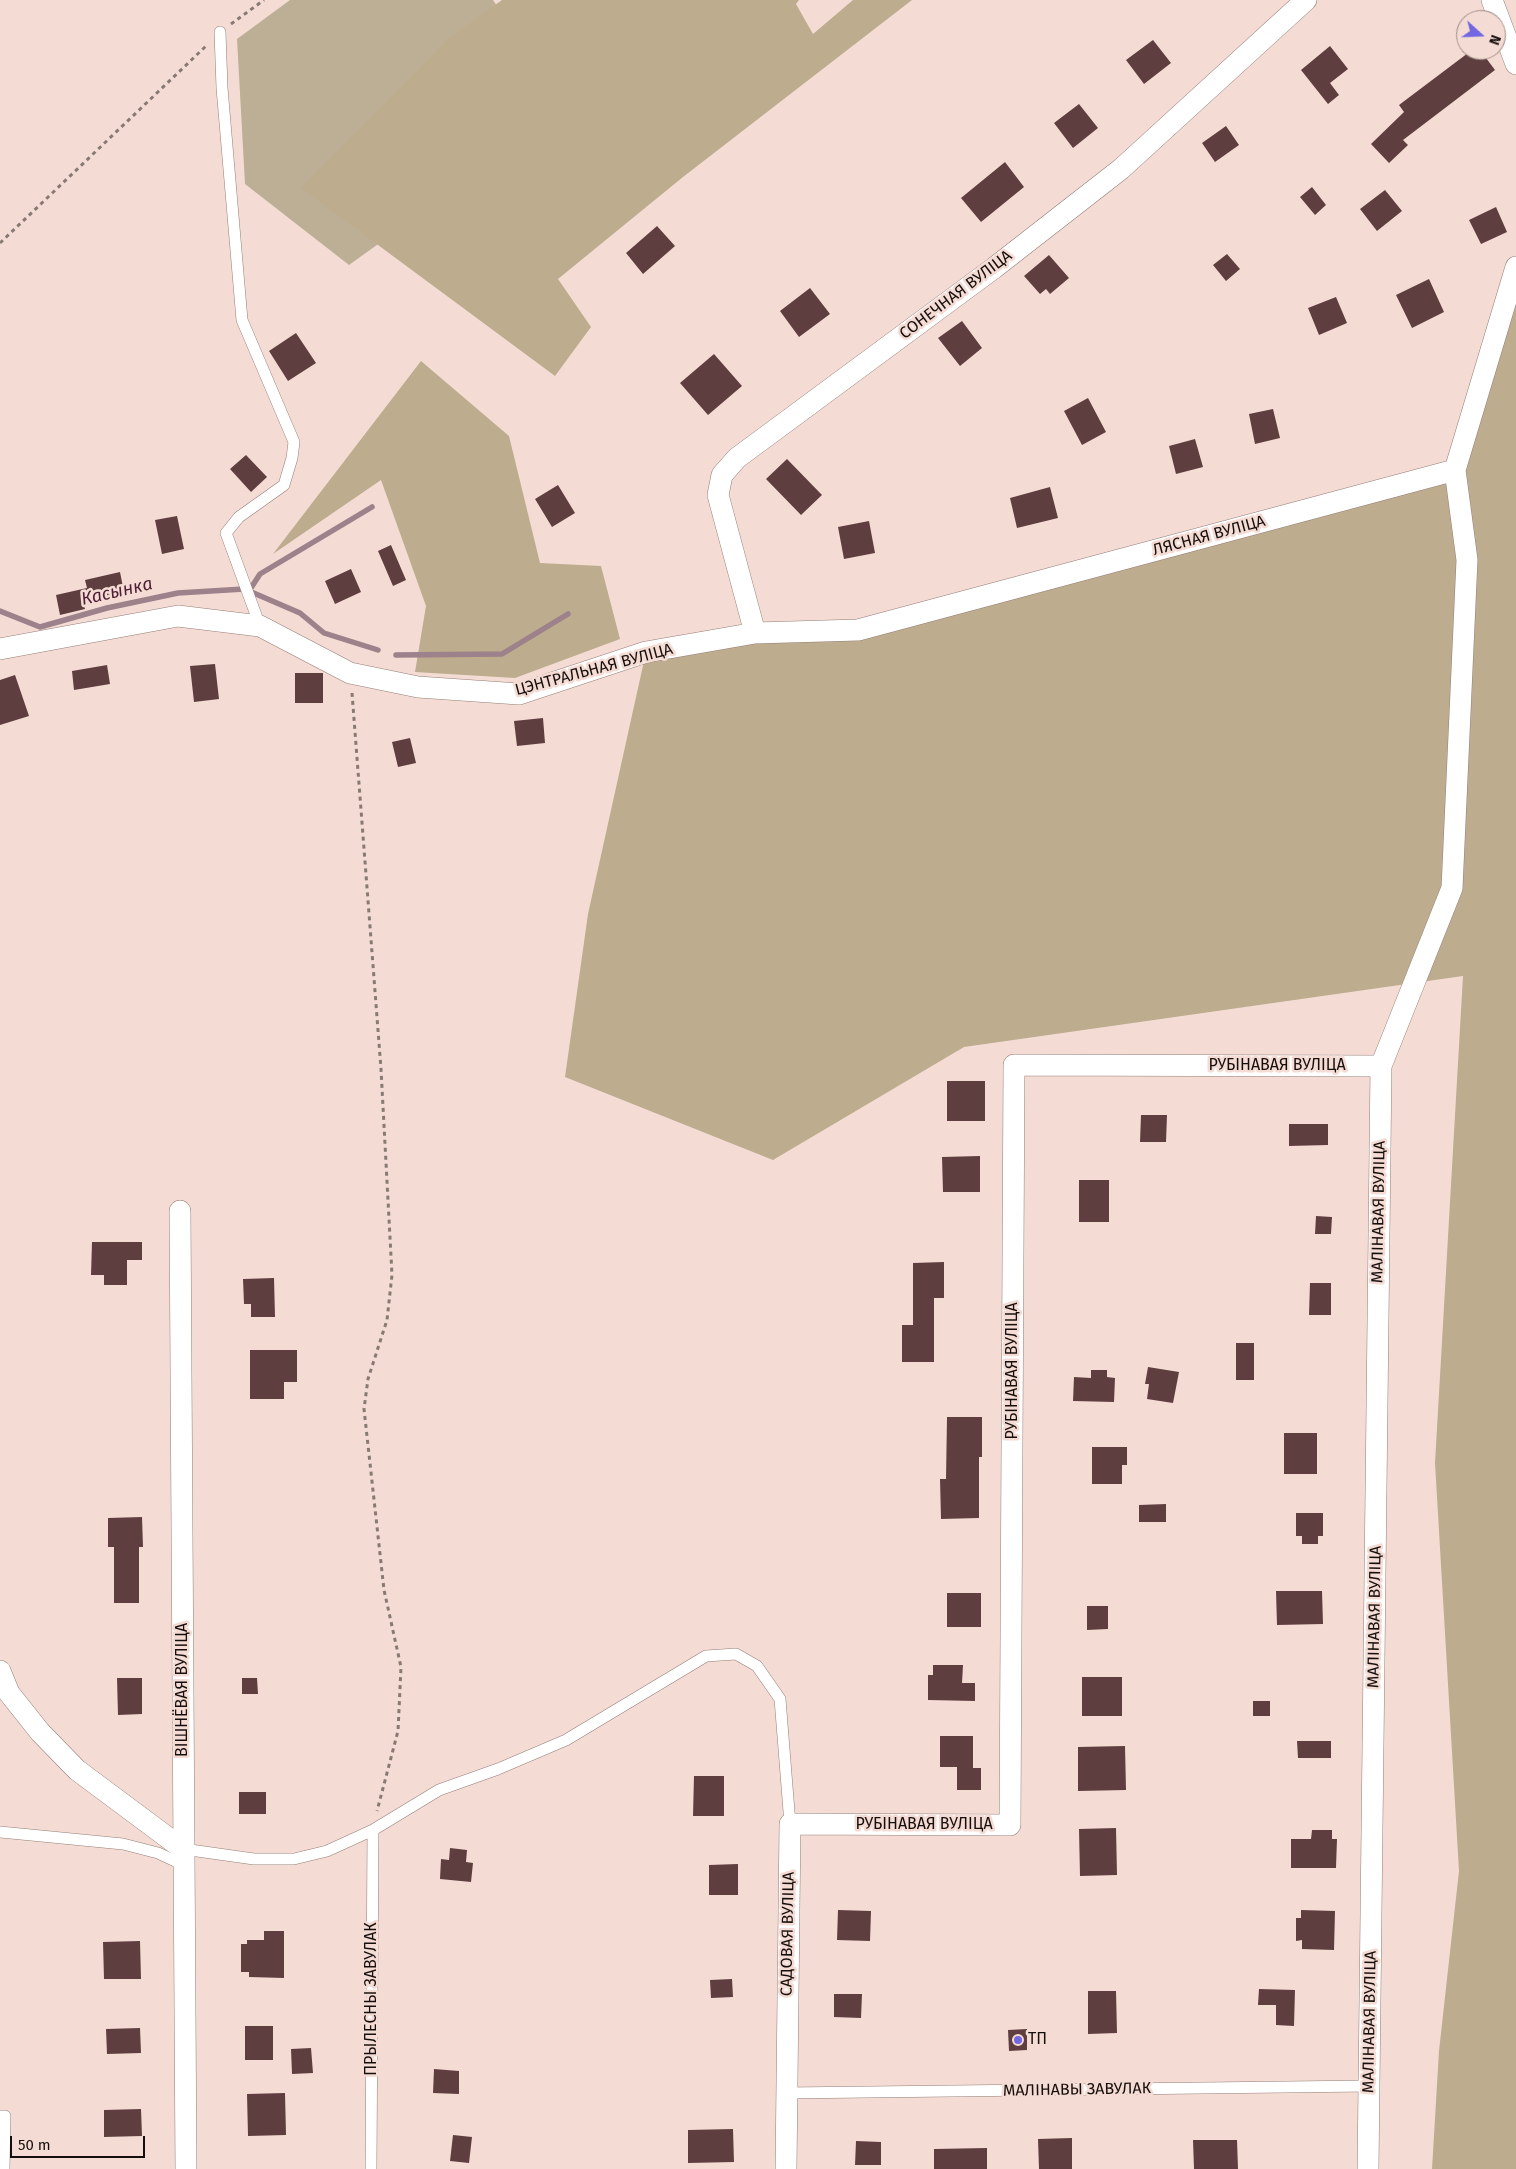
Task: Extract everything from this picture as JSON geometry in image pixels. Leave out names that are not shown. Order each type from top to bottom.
[{"type":"street","name":"СОНЕЧНАЯ ВУЛІЦА","points":[[754,632],[718,495],[722,475],[737,458],[994,268],[1121,169],[1306,0]]},
{"type":"street","points":[[1492,0],[1516,64]]},
{"type":"street","points":[[1381,1066],[1452,888],[1467,560],[1455,470],[1516,267]]},
{"type":"street","name":"ЛЯСНАЯ ВУЛІЦА","points":[[754,632],[858,630],[1455,470]]},
{"type":"street","name":"ЦЭНТРАЛЬНАЯ ВУЛІЦА","points":[[0,649],[178,616],[260,626],[350,673],[418,687],[519,694],[646,652],[754,632]]},
{"type":"street","name":"РУБІНАВАЯ ВУЛІЦА","points":[[790,1824],[1010,1825],[1014,1065],[1381,1066]]},
{"type":"street","name":"МАЛІНАВАЯ ВУЛІЦА","points":[[1368,2169],[1381,1066]]},
{"type":"street","name":"ВІШНЁВАЯ ВУЛІЦА","points":[[180,1211],[186,2169]]},
{"type":"street","points":[[0,1671],[9,1693],[40,1732],[77,1770],[183,1857]]},
{"type":"street","name":"САДОВАЯ ВУЛІЦА","points":[[786,2169],[790,1824]]},
{"type":"lane","points":[[220,32],[222,88],[242,320],[294,442],[292,458],[284,485],[239,517],[226,533],[260,626]]},
{"type":"lane","name":"САДОВАЯ ВУЛІЦА","points":[[373,1830],[439,1790],[498,1769],[566,1740],[706,1656],[736,1654],[757,1666],[780,1699],[790,1824]]},
{"type":"lane","points":[[0,1832],[124,1844],[183,1857],[294,1859],[327,1851],[373,1830]]},
{"type":"lane","name":"ПРЫЛЕСНЫ ЗАВУЛАК","points":[[371,2169],[373,1830]]},
{"type":"lane","name":"МАЛІНАВЫ ЗАВУЛАК","points":[[786,2092],[1369,2086]]},
{"type":"lane","points":[[0,2116],[5,2116],[4,2169]]},
{"type":"path","points":[[0,243],[220,32],[264,0]]},
{"type":"path","points":[[350,673],[381,1069],[392,1275],[387,1320],[368,1379],[364,1409],[384,1590],[401,1667],[398,1731],[373,1830]]},
{"type":"shaded area","points":[[290,0],[493,0],[566,109],[349,265],[245,184],[237,39]]},
{"type":"shaded area","points":[[502,0],[799,0],[796,4],[813,34],[853,0],[912,0],[683,177],[558,279],[591,327],[555,376],[301,188],[448,39]]},
{"type":"shaded area","points":[[1516,267],[1516,2169],[1432,2169],[1439,2051],[1459,1871],[1435,1463],[1463,976],[964,1047],[773,1160],[565,1077],[588,914],[646,652],[858,630],[1455,470]]},
{"type":"shaded area","points":[[421,361],[509,436],[540,563],[601,566],[620,639],[515,678],[415,672],[426,606],[381,480],[273,554]]},
{"type":"building","points":[[1153,40],[1171,63],[1144,84],[1126,60]]},
{"type":"building","points":[[1330,46],[1348,69],[1330,83],[1339,95],[1328,104],[1301,70]]},
{"type":"building","points":[[1459,60],[1488,60],[1495,70],[1403,140],[1408,145],[1389,163],[1371,144],[1404,112],[1399,105]]},
{"type":"building","points":[[1079,104],[1098,128],[1073,148],[1054,123]]},
{"type":"building","points":[[1226,126],[1239,145],[1215,162],[1202,143]]},
{"type":"building","points":[[1005,162],[1024,187],[981,222],[961,198]]},
{"type":"building","points":[[1312,187],[1326,205],[1315,215],[1300,197]]},
{"type":"building","points":[[1385,190],[1402,211],[1377,231],[1360,209]]},
{"type":"building","points":[[1496,207],[1507,232],[1481,244],[1469,220]]},
{"type":"building","points":[[657,226],[675,246],[643,274],[626,253]]},
{"type":"building","points":[[1227,254],[1240,269],[1226,281],[1213,265]]},
{"type":"building","points":[[1049,255],[1069,278],[1050,294],[1046,289],[1040,294],[1024,276]]},
{"type":"building","points":[[1429,279],[1444,312],[1412,328],[1396,295]]},
{"type":"building","points":[[810,288],[830,314],[799,337],[780,311]]},
{"type":"building","points":[[1336,297],[1347,323],[1319,335],[1308,308]]},
{"type":"building","points":[[962,321],[982,348],[960,366],[938,338]]},
{"type":"building","points":[[296,333],[316,363],[288,381],[269,351]]},
{"type":"building","points":[[714,354],[742,386],[708,415],[680,383]]},
{"type":"building","points":[[1088,398],[1106,432],[1082,445],[1064,411]]},
{"type":"building","points":[[1273,409],[1280,438],[1255,444],[1249,414]]},
{"type":"building","points":[[1195,439],[1203,467],[1176,474],[1169,446]]},
{"type":"building","points":[[246,455],[267,477],[251,492],[230,469]]},
{"type":"building","points":[[787,459],[822,495],[801,515],[766,479]]},
{"type":"building","points":[[558,485],[575,513],[552,527],[535,499]]},
{"type":"building","points":[[1050,487],[1058,518],[1017,528],[1010,498]]},
{"type":"building","points":[[177,516],[184,549],[162,554],[155,520]]},
{"type":"building","points":[[869,521],[875,553],[844,559],[838,527]]},
{"type":"building","points":[[391,545],[406,580],[393,586],[378,551]]},
{"type":"building","points":[[351,569],[361,592],[335,604],[325,581]]},
{"type":"building","points":[[120,572],[125,597],[84,605],[85,609],[60,615],[56,595],[87,588],[85,580]]},
{"type":"building","points":[[215,664],[219,699],[194,702],[190,666]]},
{"type":"building","points":[[107,665],[110,684],[74,690],[72,671]]},
{"type":"building","points":[[295,673],[323,673],[323,703],[295,703]]},
{"type":"building","points":[[15,675],[29,716],[0,725],[0,680]]},
{"type":"building","points":[[543,718],[545,743],[517,746],[514,721]]},
{"type":"building","points":[[410,738],[416,763],[398,767],[392,742]]},
{"type":"building","points":[[947,1081],[985,1081],[985,1121],[947,1121]]},
{"type":"building","points":[[1141,1115],[1167,1115],[1166,1142],[1140,1142]]},
{"type":"building","points":[[1289,1124],[1328,1124],[1328,1145],[1289,1146]]},
{"type":"building","points":[[980,1156],[980,1192],[943,1192],[942,1157]]},
{"type":"building","points":[[1079,1180],[1109,1180],[1109,1222],[1079,1222]]},
{"type":"building","points":[[1316,1216],[1332,1217],[1331,1234],[1315,1234]]},
{"type":"building","points":[[92,1242],[142,1242],[142,1260],[127,1260],[127,1285],[104,1285],[104,1275],[91,1275]]},
{"type":"building","points":[[944,1262],[944,1298],[934,1298],[934,1362],[902,1362],[902,1325],[913,1325],[913,1263]]},
{"type":"building","points":[[274,1278],[275,1317],[251,1317],[251,1304],[244,1304],[243,1279]]},
{"type":"building","points":[[1310,1283],[1331,1283],[1331,1315],[1309,1315]]},
{"type":"building","points":[[1236,1343],[1254,1343],[1254,1380],[1236,1380]]},
{"type":"building","points":[[250,1350],[297,1350],[297,1382],[284,1382],[284,1399],[250,1399]]},
{"type":"building","points":[[1148,1367],[1179,1372],[1173,1403],[1147,1399],[1149,1384],[1145,1384]]},
{"type":"building","points":[[1091,1370],[1107,1370],[1107,1377],[1115,1378],[1114,1402],[1073,1401],[1074,1377],[1091,1378]]},
{"type":"building","points":[[947,1417],[982,1417],[982,1457],[979,1457],[979,1518],[941,1519],[940,1479],[946,1479]]},
{"type":"building","points":[[1284,1433],[1317,1433],[1317,1474],[1284,1474]]},
{"type":"building","points":[[1092,1447],[1127,1447],[1127,1465],[1122,1465],[1122,1484],[1092,1484]]},
{"type":"building","points":[[1166,1504],[1166,1522],[1139,1522],[1139,1505]]},
{"type":"building","points":[[1296,1513],[1323,1513],[1323,1536],[1318,1536],[1318,1544],[1302,1544],[1302,1536],[1296,1536]]},
{"type":"building","points":[[142,1517],[143,1547],[139,1547],[139,1603],[114,1603],[114,1547],[108,1547],[108,1518]]},
{"type":"building","points":[[1276,1591],[1322,1591],[1323,1624],[1277,1625]]},
{"type":"building","points":[[947,1593],[981,1593],[981,1627],[947,1627]]},
{"type":"building","points":[[1087,1606],[1108,1606],[1108,1629],[1087,1630]]},
{"type":"building","points":[[933,1665],[963,1665],[962,1683],[975,1683],[975,1701],[928,1700],[928,1675],[933,1675]]},
{"type":"building","points":[[1082,1677],[1122,1677],[1122,1716],[1082,1716]]},
{"type":"building","points":[[117,1678],[142,1678],[142,1714],[118,1715]]},
{"type":"building","points":[[242,1678],[257,1678],[258,1694],[242,1694]]},
{"type":"building","points":[[1253,1701],[1270,1701],[1270,1716],[1253,1716]]},
{"type":"building","points":[[940,1736],[973,1736],[973,1768],[981,1768],[981,1790],[957,1790],[957,1767],[940,1767]]},
{"type":"building","points":[[1297,1741],[1331,1741],[1331,1758],[1298,1758]]},
{"type":"building","points":[[1125,1746],[1126,1790],[1078,1791],[1078,1747]]},
{"type":"building","points":[[694,1776],[724,1776],[724,1816],[693,1816]]},
{"type":"building","points":[[239,1792],[266,1792],[266,1814],[239,1814]]},
{"type":"building","points":[[1116,1828],[1117,1875],[1080,1876],[1079,1829]]},
{"type":"building","points":[[1312,1830],[1332,1830],[1332,1839],[1337,1839],[1336,1868],[1291,1868],[1291,1839],[1311,1839]]},
{"type":"building","points":[[450,1848],[467,1850],[466,1862],[473,1863],[471,1882],[440,1879],[441,1859],[449,1860]]},
{"type":"building","points":[[738,1864],[738,1895],[709,1895],[709,1865]]},
{"type":"building","points":[[838,1910],[871,1911],[870,1941],[837,1940]]},
{"type":"building","points":[[1301,1910],[1335,1911],[1334,1950],[1302,1949],[1302,1940],[1296,1941],[1296,1918],[1301,1918]]},
{"type":"building","points":[[264,1931],[284,1931],[284,1978],[249,1977],[249,1972],[241,1972],[241,1944],[247,1944],[247,1940],[264,1940]]},
{"type":"building","points":[[140,1941],[141,1979],[104,1979],[103,1942]]},
{"type":"building","points":[[732,1979],[733,1997],[711,1998],[710,1980]]},
{"type":"building","points":[[1259,1989],[1295,1990],[1294,2026],[1276,2025],[1276,2005],[1258,2005]]},
{"type":"building","points":[[1088,1991],[1116,1991],[1117,2033],[1088,2034]]},
{"type":"building","points":[[834,1994],[862,1994],[861,2018],[834,2017]]},
{"type":"building","points":[[245,2026],[273,2026],[273,2060],[245,2060]]},
{"type":"building","points":[[140,2028],[141,2053],[107,2054],[106,2029]]},
{"type":"building","name":"ТП","points":[[1027,2029],[1027,2050],[1009,2051],[1008,2030]]},
{"type":"building","points":[[311,2048],[313,2073],[292,2074],[291,2049]]},
{"type":"building","points":[[434,2069],[459,2071],[459,2094],[433,2093]]},
{"type":"building","points":[[285,2093],[286,2135],[248,2136],[247,2094]]},
{"type":"building","points":[[141,2109],[142,2136],[104,2137],[104,2110]]},
{"type":"building","points":[[733,2129],[734,2162],[688,2163],[688,2130]]},
{"type":"building","points":[[453,2135],[472,2137],[469,2163],[450,2161]]},
{"type":"building","points":[[1072,2138],[1072,2169],[1039,2169],[1038,2139]]},
{"type":"building","points":[[1193,2140],[1237,2140],[1238,2169],[1194,2169]]},
{"type":"building","points":[[856,2141],[881,2142],[881,2165],[855,2165]]},
{"type":"building","points":[[987,2148],[987,2169],[934,2169],[934,2149]]},
{"type":"waterway","name":"Касынка","points":[[372,507],[260,574],[249,591],[300,613],[324,633],[378,650]]},
{"type":"waterway","name":"Касынка","points":[[0,611],[40,627],[107,608],[178,593],[244,589]]},
{"type":"waterway","points":[[396,655],[502,654],[568,614]]},
{"type":"place","name":"ТП","points":[[1018,2040]]}]
